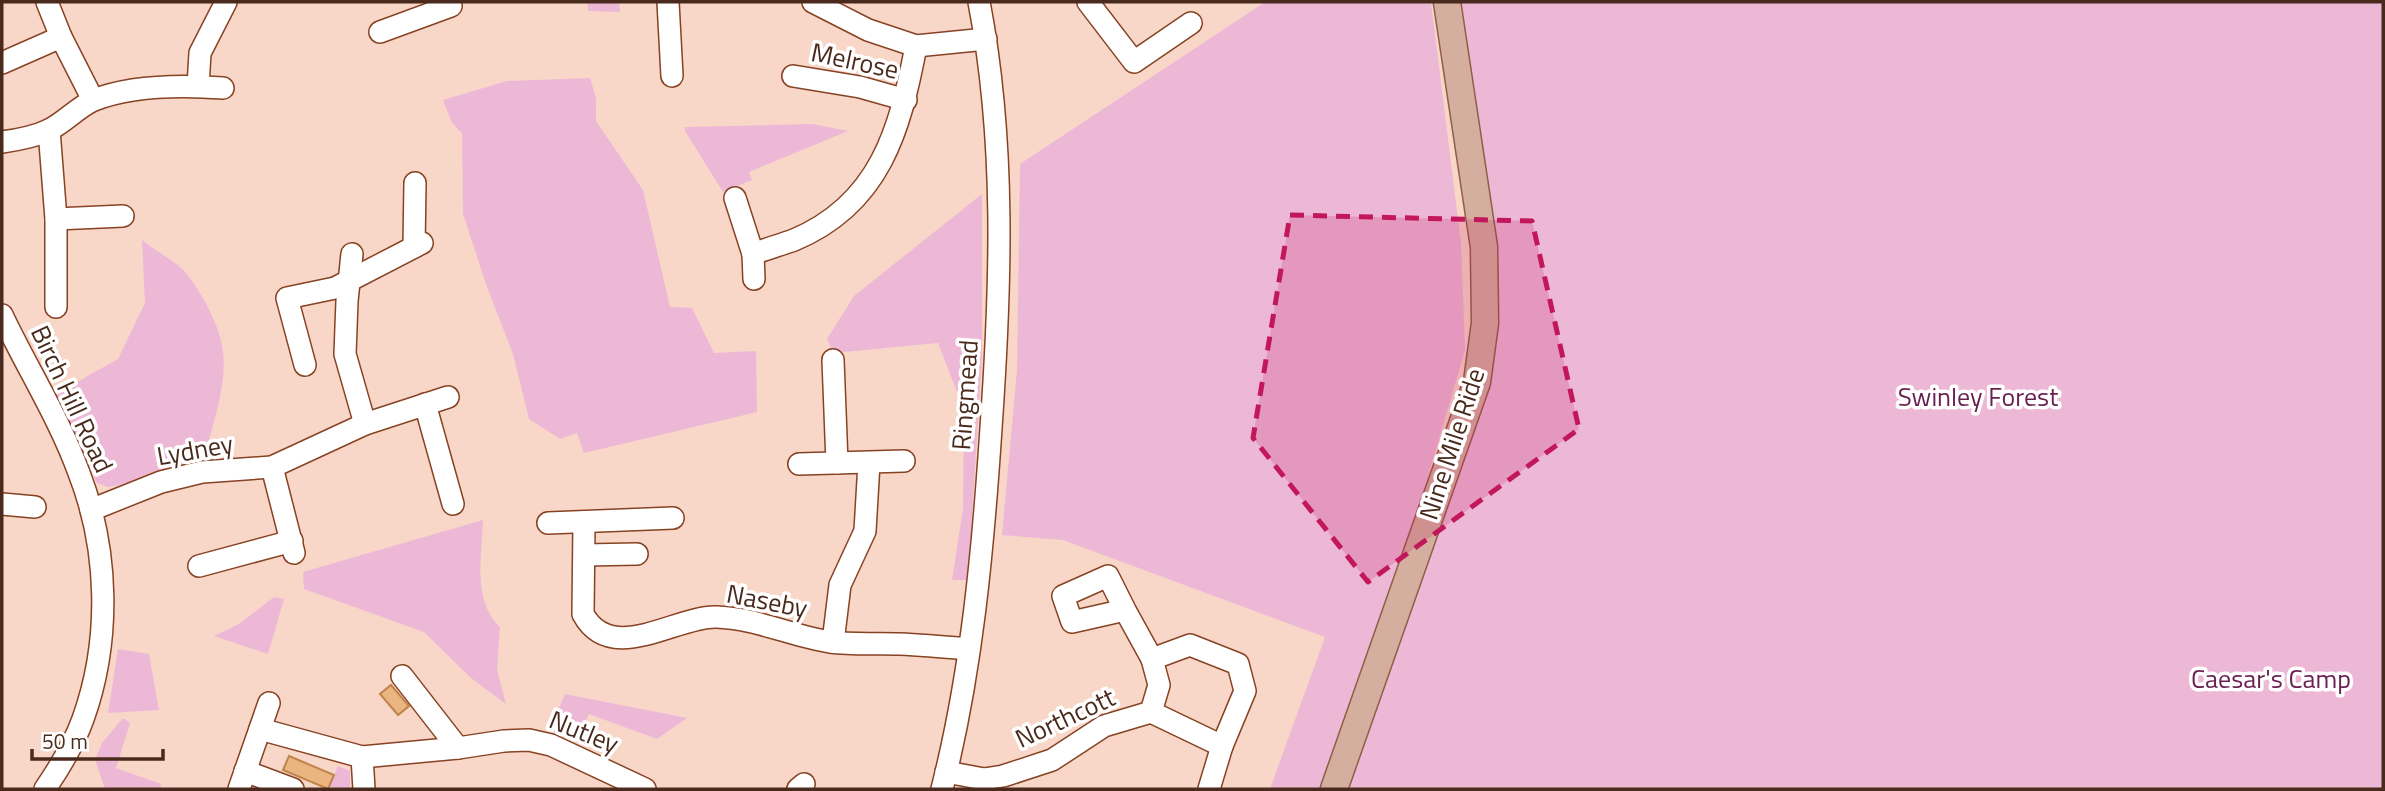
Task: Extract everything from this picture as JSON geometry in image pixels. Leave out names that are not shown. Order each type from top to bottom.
[{"type":"main road","name":"Nine Mile Ride","points":[[1334,789],[1477,382],[1485,323],[1484,247],[1447,2]]},
{"type":"street","points":[[47,2],[61,37],[93,100]]},
{"type":"street","points":[[668,2],[672,76]]},
{"type":"street","name":"Melrose","points":[[813,2],[868,30],[916,46],[986,39]]},
{"type":"street","name":"Ringmead","points":[[944,780],[960,708],[984,542],[997,340],[1000,260],[995,132],[986,39],[979,2]]},
{"type":"street","points":[[1088,2],[1134,62],[1191,23]]},
{"type":"street","points":[[380,32],[457,3]]},
{"type":"street","points":[[198,86],[201,53],[225,4]]},
{"type":"street","points":[[2,63],[61,37]]},
{"type":"street","name":"Melrose","points":[[753,254],[794,240],[825,223],[851,204],[870,181],[892,142],[906,100],[916,46]]},
{"type":"street","name":"Melrose","points":[[793,76],[859,87],[906,100]]},
{"type":"street","points":[[2,142],[19,140],[49,130],[93,100],[132,90],[198,86],[223,88]]},
{"type":"street","points":[[49,130],[56,219],[56,307]]},
{"type":"street","points":[[305,365],[287,298],[335,288],[418,245],[415,183]]},
{"type":"street","points":[[734,198],[753,254],[754,279]]},
{"type":"street","points":[[56,219],[123,216]]},
{"type":"street","points":[[352,254],[345,354],[365,424]]},
{"type":"street","name":"Birch Hill Road","points":[[4,325],[64,436],[80,475],[91,510],[103,594],[100,655],[83,719],[46,789]]},
{"type":"street","points":[[833,360],[838,463]]},
{"type":"street","name":"Lydney","points":[[91,510],[161,482],[202,472],[272,467],[365,424],[448,397]]},
{"type":"street","points":[[425,404],[453,504]]},
{"type":"street","points":[[799,464],[904,461]]},
{"type":"street","name":"Naseby","points":[[833,642],[841,585],[865,531],[869,463]]},
{"type":"street","name":"Lydney","points":[[199,566],[293,548],[272,467]]},
{"type":"street","points":[[2,504],[35,506]]},
{"type":"street","points":[[548,523],[673,518]]},
{"type":"street","name":"Naseby","points":[[584,522],[583,614],[589,626],[602,634],[634,638],[713,617],[754,623],[833,642],[969,649]]},
{"type":"street","points":[[585,555],[638,554]]},
{"type":"street","name":"Northcott","points":[[1125,610],[1152,659],[1159,685],[1151,712]]},
{"type":"street","points":[[1152,659],[1191,645],[1238,664],[1245,691],[1222,746],[1209,789]]},
{"type":"street","points":[[402,676],[458,748]]},
{"type":"street","points":[[269,703],[242,780],[293,789]]},
{"type":"street","name":"Northcott","points":[[944,780],[984,779],[1004,783],[1052,760],[1104,726],[1151,712],[1222,746]]},
{"type":"street","name":"Nutley","points":[[260,729],[362,757],[529,740],[551,745],[645,789]]},
{"type":"street","points":[[362,757],[365,789]]},
{"type":"highlighted area","points":[[1290,215],[1532,221],[1579,429],[1368,582],[1253,438]]},
{"type":"green space","points":[[587,2],[619,2],[620,12],[588,11]]},
{"type":"green space","points":[[1265,2],[1431,2],[1461,243],[1465,350],[1373,664],[1326,789],[1270,789],[1325,637],[1063,540],[1002,535],[1017,370],[1020,164]]},
{"type":"green space","name":"Swinley Forest","points":[[1454,2],[2383,2],[2383,789],[1347,789],[1493,355]]},
{"type":"green space","points":[[590,78],[596,98],[596,121],[643,190],[670,307],[692,308],[714,353],[756,351],[757,412],[584,453],[577,433],[560,439],[529,419],[513,354],[463,214],[462,133],[452,123],[443,100],[507,81]]},
{"type":"green space","points":[[812,124],[848,131],[749,172],[752,180],[723,192],[685,131],[685,127]]},
{"type":"green space","points":[[982,194],[982,358],[968,580],[952,580],[963,509],[964,410],[938,343],[834,353],[827,339],[854,296]]},
{"type":"green space","points":[[142,240],[173,262],[194,283],[216,325],[221,341],[223,379],[208,443],[188,450],[187,462],[125,484],[108,487],[97,483],[54,395],[118,359],[145,303]]},
{"type":"green space","points":[[483,520],[482,591],[491,616],[500,627],[497,670],[506,704],[471,678],[424,632],[304,589],[303,572]]},
{"type":"green space","points":[[274,597],[284,599],[268,654],[214,636],[239,624]]},
{"type":"green space","points":[[118,649],[149,654],[159,710],[108,713]]},
{"type":"green space","points":[[565,694],[687,718],[657,739],[589,714],[576,741],[552,731]]},
{"type":"green space","points":[[123,718],[130,723],[116,768],[161,784],[160,789],[105,789],[95,760],[102,743]]},
{"type":"green space","points":[[338,766],[350,771],[350,789],[329,787]]},
{"type":"building","points":[[391,685],[409,706],[398,715],[380,694]]},
{"type":"building","points":[[289,756],[334,775],[328,789],[283,770]]},
{"type":"park label","name":"Caesar's Camp","points":[[2271,679]]}]
